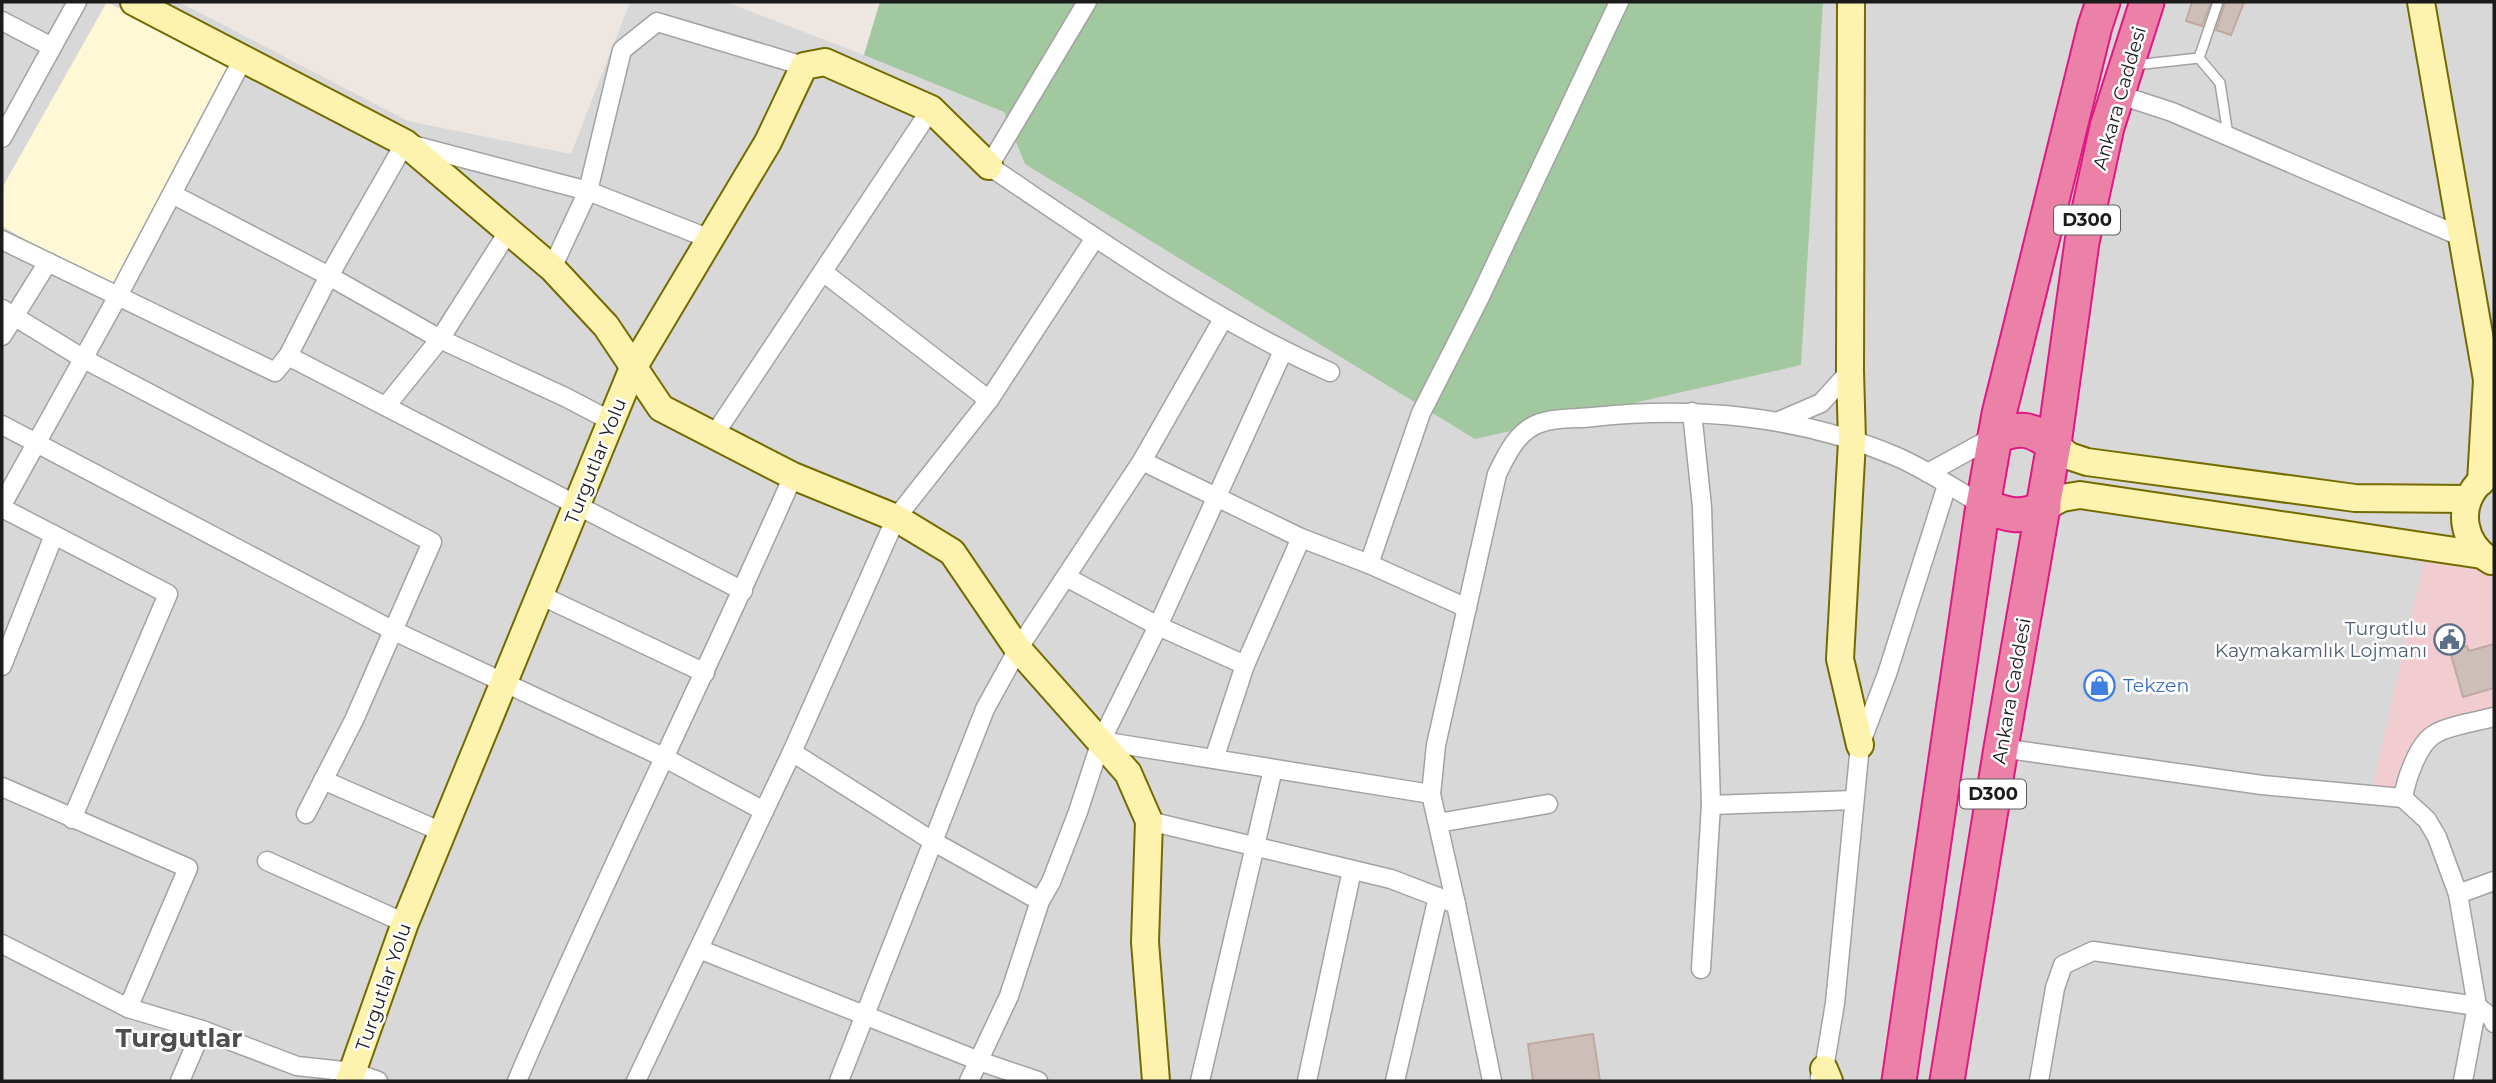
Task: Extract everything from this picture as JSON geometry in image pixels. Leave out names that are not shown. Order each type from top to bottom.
[{"type":"highway","name":"Ankara Caddesi","points":[[1899,1081],[1995,436],[2103,2]]},
{"type":"highway","name":"Ankara Caddesi","points":[[1947,1081],[2001,748],[2044,508],[2082,242],[2107,127],[2147,2]]},
{"type":"highway","points":[[1995,436],[2014,429],[2027,429],[2054,444]]},
{"type":"highway","points":[[1983,505],[2017,516],[2030,515],[2044,508]]},
{"type":"street","points":[[3,132],[76,2]]},
{"type":"street","points":[[134,2],[405,143],[588,191],[710,239]]},
{"type":"street","points":[[989,166],[1087,2]]},
{"type":"street","points":[[1369,564],[1421,413],[1479,299],[1619,2]]},
{"type":"street","points":[[1851,2],[1852,442],[1840,659],[1860,745]]},
{"type":"street","points":[[2421,2],[2491,387],[2481,485],[2464,514],[2472,544],[2488,559]]},
{"type":"street","points":[[2,21],[52,47]]},
{"type":"street","points":[[552,268],[588,191],[622,50],[657,22],[804,66],[825,62],[931,109],[989,166],[1095,238],[1223,319],[1330,372]]},
{"type":"street","points":[[72,819],[168,594],[2,507],[243,60]]},
{"type":"street","name":"Turgutlar Yolu","points":[[351,1077],[405,923],[633,368],[768,142],[804,66]]},
{"type":"street","points":[[2122,80],[2172,113],[2462,237]]},
{"type":"street","points":[[714,435],[931,109]]},
{"type":"street","points":[[405,143],[552,268],[606,326],[661,408],[793,477],[896,519],[952,552],[1018,649],[1128,773],[1149,821],[1145,942],[1156,1081]]},
{"type":"street","points":[[2,240],[275,372],[288,356],[329,276],[405,143]]},
{"type":"street","points":[[172,194],[329,276],[440,339],[611,421]]},
{"type":"street","points":[[386,406],[440,339],[508,232]]},
{"type":"street","points":[[636,1081],[792,752],[896,519],[989,400],[1095,238]]},
{"type":"street","points":[[2,336],[8,312],[48,262]]},
{"type":"street","points":[[823,272],[989,400]]},
{"type":"street","points":[[8,312],[84,359],[432,542],[354,720],[306,814]]},
{"type":"street","points":[[839,1081],[985,709],[1018,649],[1142,461],[1223,319]]},
{"type":"street","points":[[970,1081],[1009,996],[1040,901],[1051,882],[1078,812],[1101,741],[1218,498],[1283,351]]},
{"type":"street","points":[[288,356],[743,591]]},
{"type":"street","points":[[1779,421],[1821,403],[1850,371]]},
{"type":"street","points":[[1492,1081],[1431,794],[1436,745],[1497,474],[1513,442],[1540,423],[1638,412],[1692,412],[1779,421],[1896,457],[1983,505]]},
{"type":"street","points":[[1692,412],[1702,507],[1711,805],[1701,969]]},
{"type":"street","points":[[2,425],[37,446],[392,630],[665,758],[764,811]]},
{"type":"street","points":[[1928,473],[1995,436]]},
{"type":"street","points":[[2054,444],[2069,456],[2087,462],[2356,498],[2481,485]]},
{"type":"street","points":[[1142,461],[1301,537],[1467,608]]},
{"type":"street","points":[[517,1081],[553,997],[743,591],[793,477]]},
{"type":"street","points":[[1824,1077],[1835,1003],[1860,745],[1886,674],[1947,485]]},
{"type":"street","points":[[2044,508],[2062,498],[2080,495],[2488,559]]},
{"type":"street","points":[[2,666],[54,535]]},
{"type":"street","points":[[1214,760],[1245,665],[1301,537]]},
{"type":"street","points":[[1066,577],[1158,626],[1245,665]]},
{"type":"street","points":[[540,595],[705,673]]},
{"type":"street","points":[[2403,798],[2407,776],[2433,734],[2494,716]]},
{"type":"street","points":[[1101,741],[1431,794]]},
{"type":"street","points":[[2001,748],[2262,785],[2403,798],[2427,820],[2437,837],[2458,894],[2477,1006],[2463,1081]]},
{"type":"street","points":[[792,752],[934,842],[1040,901]]},
{"type":"street","points":[[1200,1081],[1273,769]]},
{"type":"street","points":[[323,780],[442,832]]},
{"type":"street","points":[[2,787],[188,868],[128,1009]]},
{"type":"street","points":[[1711,805],[1854,800]]},
{"type":"street","points":[[1438,823],[1548,804]]},
{"type":"street","points":[[1149,821],[1391,879],[1456,905]]},
{"type":"street","points":[[267,861],[405,923]]},
{"type":"street","points":[[1307,1081],[1352,870]]},
{"type":"street","points":[[2458,894],[2494,881]]},
{"type":"street","points":[[1395,1081],[1438,897]]},
{"type":"street","points":[[2,944],[128,1009],[202,1030],[297,1066],[378,1081]]},
{"type":"street","points":[[699,948],[864,1016],[1038,1081]]},
{"type":"street","points":[[2039,1081],[2055,988],[2063,965],[2093,951],[2477,1006],[2493,1019],[2494,1023]]},
{"type":"street","points":[[180,1081],[202,1030]]},
{"type":"lane","points":[[2199,58],[2218,2]]},
{"type":"lane","points":[[2122,80],[2199,58]]},
{"type":"lane","points":[[2199,58],[2220,83],[2228,137]]},
{"type":"shaded area","points":[[2,2],[179,2],[408,121],[571,154],[630,2],[726,2],[864,55],[880,2],[2494,2],[2494,1081],[2,1081]]},
{"type":"shaded area","points":[[107,2],[230,67],[112,291],[2,226],[2,188]]},
{"type":"shaded area","name":"Turgutlu Kaymakamlık Lojmanı","points":[[2427,546],[2494,562],[2494,717],[2433,734],[2403,798],[2371,795]]},
{"type":"green space","points":[[880,2],[1823,2],[1801,365],[1475,439],[1025,164],[1004,112],[864,55]]},
{"type":"building","points":[[2192,2],[2211,2],[2202,26],[2186,21]]},
{"type":"building","points":[[2225,2],[2244,2],[2231,35],[2216,30]]},
{"type":"building","name":"Turgutlu Kaymakamlık Lojmanı","points":[[2494,644],[2494,688],[2463,697],[2450,651],[2467,646],[2469,651]]},
{"type":"building","points":[[1593,1034],[1600,1081],[1533,1081],[1528,1044]]},
{"type":"place","name":"Turgutlu Kaymakamlık Lojmanı","points":[[2450,639]]},
{"type":"place","name":"Tekzen","points":[[2100,685]]},
{"type":"district","name":"Turgutlar","points":[[179,1038]]}]
